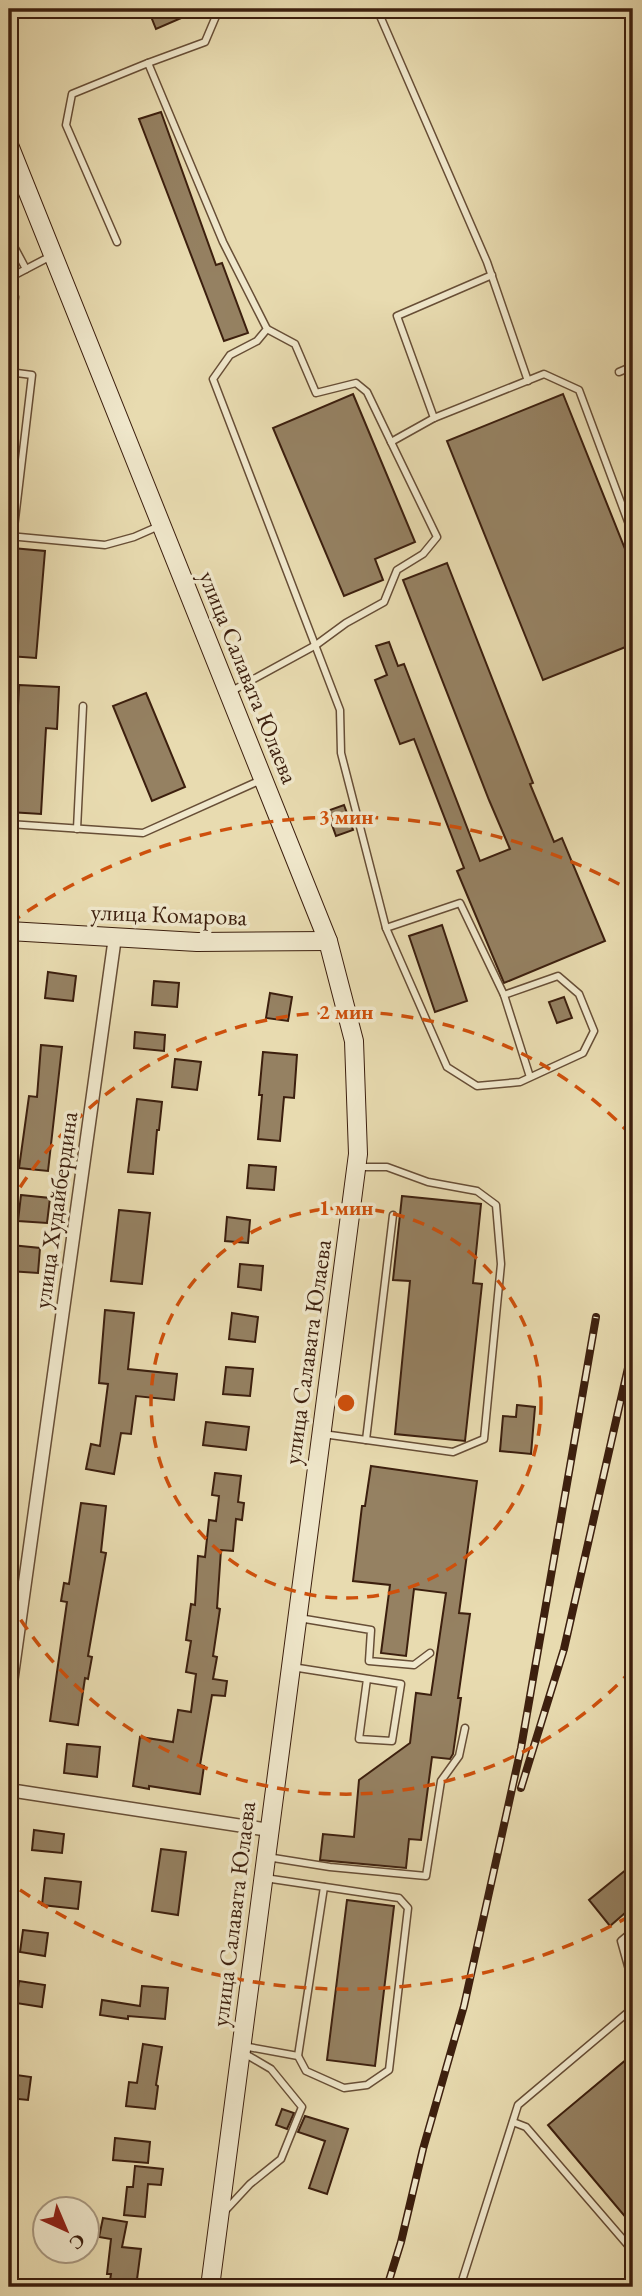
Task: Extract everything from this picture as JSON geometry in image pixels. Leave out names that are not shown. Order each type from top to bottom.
[{"type":"street","name":"улица Салавата Юлаева","points":[[9,145],[328,941],[354,1041],[357,1167],[209,2287]]},
{"type":"street","name":"улица Комарова","points":[[9,931],[198,942],[328,941]]},
{"type":"street","name":"улица Худайбердина","points":[[9,1697],[115,937]]},
{"type":"street","points":[[9,1790],[269,1830]]},
{"type":"lane","points":[[117,242],[66,125],[72,94],[205,41],[219,9]]},
{"type":"lane","points":[[377,9],[492,275],[528,380]]},
{"type":"lane","points":[[148,63],[223,242],[267,329],[295,344],[316,393],[356,383],[368,392],[437,537],[423,554],[397,570],[384,602],[346,623],[316,645],[228,693]]},
{"type":"lane","points":[[9,237],[26,269]]},
{"type":"lane","points":[[9,339],[15,297],[9,281],[53,255]]},
{"type":"lane","points":[[434,418],[397,316],[492,275]]},
{"type":"lane","points":[[267,329],[257,341],[230,355],[213,379],[340,710],[341,753],[386,928],[447,1067],[477,1086],[520,1082],[583,1053],[594,1031],[579,994],[558,976],[504,995]]},
{"type":"lane","points":[[618,372],[633,366]]},
{"type":"lane","points":[[9,372],[32,375],[11,536],[105,545],[134,537],[161,525]]},
{"type":"lane","points":[[391,442],[434,418],[544,374],[579,390],[633,535]]},
{"type":"lane","points":[[77,829],[83,706]]},
{"type":"lane","points":[[9,824],[143,833],[263,779]]},
{"type":"lane","points":[[386,928],[460,903],[504,995],[530,1077]]},
{"type":"lane","points":[[321,1434],[453,1452],[484,1439],[501,1264],[496,1205],[477,1191],[428,1182],[387,1167],[357,1167]]},
{"type":"lane","points":[[366,1440],[393,1215]]},
{"type":"lane","points":[[297,1617],[371,1630],[369,1661],[414,1665],[430,1653]]},
{"type":"lane","points":[[290,1666],[401,1684],[392,1741],[359,1739],[367,1679]]},
{"type":"lane","points":[[265,1856],[330,1867],[426,1875],[441,1781],[459,1756],[465,1727]]},
{"type":"lane","points":[[262,1877],[399,1898],[408,1908],[389,2070],[367,2085],[344,2088],[306,2071],[298,2056],[324,1887]]},
{"type":"lane","points":[[633,1931],[621,1941],[633,1984]]},
{"type":"lane","points":[[460,2287],[519,2105],[633,2008]]},
{"type":"lane","points":[[240,2048],[298,2056]]},
{"type":"lane","points":[[220,2216],[250,2184],[281,2159],[302,2107],[271,2069],[240,2048]]},
{"type":"lane","points":[[513,2122],[527,2127],[633,2251]]},
{"type":"building","points":[[148,9],[202,9],[156,29]]},
{"type":"building","points":[[161,112],[216,265],[222,263],[248,333],[224,341],[139,119]]},
{"type":"building","points":[[353,394],[415,542],[375,559],[383,580],[344,596],[273,428]]},
{"type":"building","points":[[563,394],[633,569],[633,644],[543,680],[447,441]]},
{"type":"building","points":[[12,548],[45,551],[36,658],[9,656]]},
{"type":"building","points":[[447,563],[554,842],[562,838],[605,941],[504,983],[457,871],[464,868],[414,739],[400,744],[375,680],[387,675],[376,646],[389,642],[398,666],[404,664],[480,861],[510,849],[403,580]]},
{"type":"building","points":[[19,685],[59,687],[57,729],[46,728],[41,814],[9,812],[11,726],[17,726]]},
{"type":"building","points":[[146,693],[185,787],[152,801],[113,706]]},
{"type":"building","points":[[344,805],[353,830],[336,836],[327,811]]},
{"type":"building","points":[[442,925],[467,1001],[435,1012],[409,936]]},
{"type":"building","points":[[48,972],[76,976],[73,1001],[45,998]]},
{"type":"building","points":[[154,981],[179,983],[177,1007],[152,1005]]},
{"type":"building","points":[[270,993],[292,997],[288,1021],[266,1018]]},
{"type":"building","points":[[564,997],[572,1018],[557,1023],[549,1002]]},
{"type":"building","points":[[135,1032],[165,1035],[164,1051],[134,1048]]},
{"type":"building","points":[[41,1045],[62,1047],[48,1171],[19,1168],[29,1096],[37,1097]]},
{"type":"building","points":[[263,1052],[297,1055],[294,1098],[284,1097],[280,1141],[258,1139]]},
{"type":"building","points":[[175,1059],[201,1062],[197,1090],[172,1087]]},
{"type":"building","points":[[137,1099],[162,1102],[153,1174],[128,1172]]},
{"type":"building","points":[[249,1165],[276,1167],[274,1190],[247,1188]]},
{"type":"building","points":[[21,1195],[50,1198],[47,1223],[18,1221]]},
{"type":"building","points":[[402,1196],[481,1204],[473,1283],[482,1284],[465,1441],[395,1434],[410,1281],[393,1280]]},
{"type":"building","points":[[119,1210],[150,1213],[142,1284],[111,1281]]},
{"type":"building","points":[[227,1217],[250,1220],[248,1243],[225,1241]]},
{"type":"building","points":[[11,1245],[40,1248],[38,1273],[9,1271]]},
{"type":"building","points":[[240,1264],[263,1266],[261,1290],[238,1287]]},
{"type":"building","points":[[105,1310],[134,1313],[128,1369],[177,1374],[174,1400],[136,1396],[131,1434],[121,1433],[114,1474],[86,1469],[91,1444],[100,1446],[108,1384],[99,1383]]},
{"type":"building","points":[[232,1313],[258,1317],[255,1342],[229,1339]]},
{"type":"building","points":[[226,1367],[253,1369],[250,1396],[223,1394]]},
{"type":"building","points":[[517,1405],[535,1407],[531,1454],[500,1451],[503,1416],[516,1417]]},
{"type":"building","points":[[206,1422],[249,1427],[246,1450],[203,1445]]},
{"type":"building","points":[[371,1466],[477,1481],[459,1613],[470,1614],[453,1754],[450,1759],[432,1757],[421,1840],[409,1839],[406,1868],[320,1860],[323,1834],[354,1837],[359,1780],[410,1743],[416,1693],[431,1695],[446,1593],[414,1589],[406,1656],[381,1653],[390,1585],[353,1581],[362,1506],[365,1506]]},
{"type":"building","points":[[215,1473],[241,1476],[238,1502],[244,1503],[242,1520],[236,1519],[233,1551],[221,1550],[217,1608],[220,1609],[213,1656],[217,1657],[213,1679],[227,1681],[225,1696],[212,1695],[200,1765],[204,1766],[200,1794],[133,1786],[140,1737],[173,1742],[178,1710],[191,1712],[196,1674],[186,1672],[191,1641],[186,1640],[191,1604],[195,1605],[198,1556],[205,1557],[209,1520],[216,1521],[219,1496],[212,1495]]},
{"type":"building","points":[[81,1503],[106,1506],[101,1552],[106,1553],[88,1656],[92,1657],[88,1679],[85,1678],[78,1725],[50,1721],[67,1602],[61,1601],[64,1583],[69,1584]]},
{"type":"building","points":[[67,1744],[100,1747],[97,1777],[64,1773]]},
{"type":"building","points":[[34,1830],[64,1834],[62,1853],[32,1850]]},
{"type":"building","points":[[161,1849],[186,1852],[178,1915],[152,1911]]},
{"type":"building","points":[[633,1864],[633,1906],[610,1926],[589,1900]]},
{"type":"building","points":[[45,1878],[81,1882],[78,1909],[42,1905]]},
{"type":"building","points":[[347,1900],[394,1906],[375,2066],[327,2060]]},
{"type":"building","points":[[23,1930],[48,1933],[45,1956],[20,1952]]},
{"type":"building","points":[[19,1981],[45,1985],[42,2007],[16,2003]]},
{"type":"building","points":[[142,1986],[168,1988],[165,2019],[128,2016],[128,2019],[100,2015],[102,2000],[140,2006]]},
{"type":"building","points":[[143,2044],[162,2047],[155,2109],[126,2106],[129,2082],[137,2083]]},
{"type":"building","points":[[633,2054],[633,2226],[548,2125]]},
{"type":"building","points":[[9,2074],[31,2077],[28,2100],[9,2098]]},
{"type":"building","points":[[282,2109],[294,2113],[287,2129],[276,2125]]},
{"type":"building","points":[[305,2116],[348,2129],[327,2194],[309,2188],[325,2141],[298,2132]]},
{"type":"building","points":[[115,2138],[150,2142],[148,2163],[113,2160]]},
{"type":"building","points":[[135,2166],[163,2169],[161,2185],[148,2184],[145,2217],[124,2215],[127,2187],[133,2187]]},
{"type":"building","points":[[103,2218],[127,2222],[122,2247],[141,2249],[136,2287],[109,2287],[111,2274],[107,2274],[111,2239],[102,2238]]},
{"type":"railway","points":[[387,2287],[464,2006],[521,1748],[596,1317]]},
{"type":"railway","points":[[521,1788],[564,1649],[633,1346]]}]
